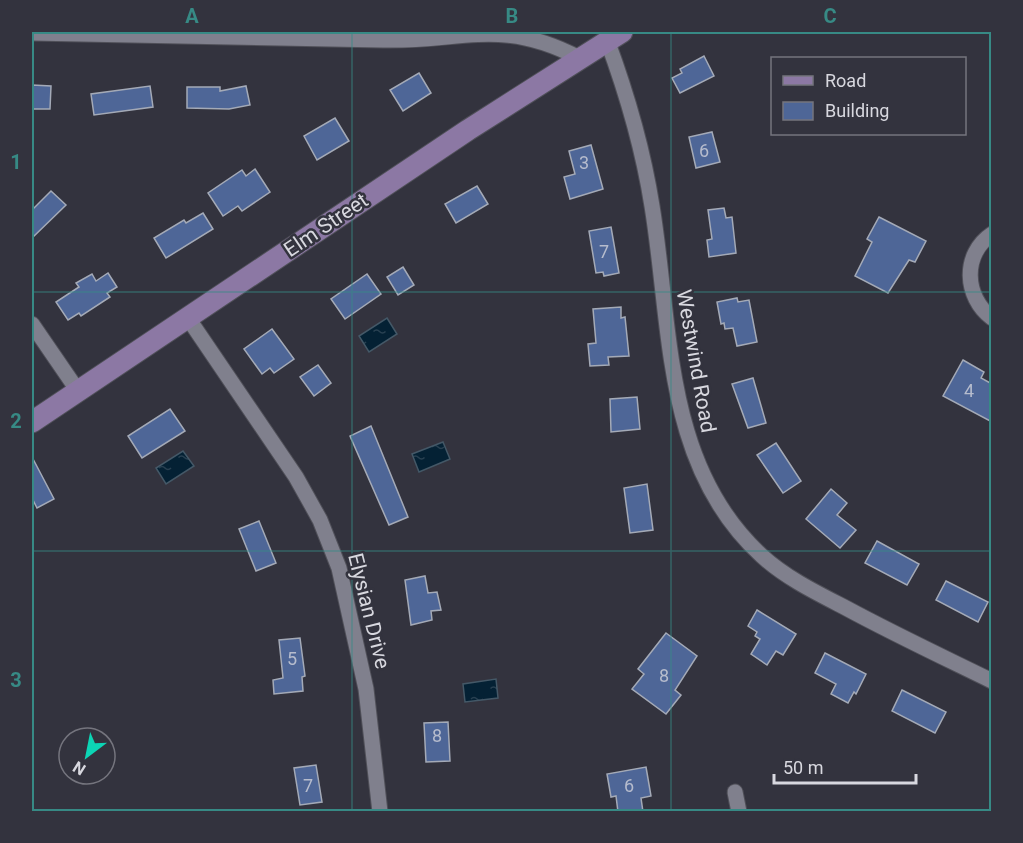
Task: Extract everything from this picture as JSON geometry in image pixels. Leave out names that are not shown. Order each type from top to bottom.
[{"type":"main road","name":"Elm Street","points":[[32,423],[615,36]]},
{"type":"street","points":[[32,33],[403,41],[480,32],[526,36],[552,44],[579,58]]},
{"type":"street","name":"Westwind Road","points":[[615,36],[624,88],[652,207],[676,390],[687,438],[720,508],[762,556],[790,577],[857,615],[992,681]]},
{"type":"street","points":[[992,234],[976,250],[970,267],[970,283],[975,299],[992,318]]},
{"type":"street","name":"Elysian Drive","points":[[188,318],[296,477],[320,520],[339,568],[366,689],[380,812]]},
{"type":"street","points":[[32,324],[78,391]]},
{"type":"street","points":[[735,792],[739,812]]},
{"type":"water","points":[[387,318],[397,334],[369,352],[359,336]]},
{"type":"water","points":[[443,442],[450,459],[419,472],[412,454]]},
{"type":"water","points":[[183,451],[194,466],[166,484],[156,468]]},
{"type":"water","points":[[496,679],[498,698],[465,702],[463,684]]},
{"type":"building","points":[[704,56],[714,76],[680,93],[672,78],[682,73],[680,69]]},
{"type":"building","points":[[419,73],[431,93],[403,111],[390,90]]},
{"type":"building","points":[[32,85],[51,86],[50,109],[32,109]]},
{"type":"building","points":[[150,86],[153,107],[94,115],[91,94]]},
{"type":"building","points":[[246,86],[250,105],[229,109],[187,108],[187,87],[220,87],[220,91]]},
{"type":"building","points":[[335,118],[349,141],[317,160],[304,136]]},
{"type":"building","points":[[712,132],[720,162],[696,168],[689,137]]},
{"type":"building","points":[[591,145],[603,189],[570,199],[564,177],[575,174],[569,151]]},
{"type":"building","points":[[255,169],[270,192],[242,211],[238,206],[223,216],[208,193],[242,170],[246,176]]},
{"type":"building","points":[[477,186],[488,204],[456,223],[445,204]]},
{"type":"building","points":[[51,191],[66,205],[32,238],[32,210]]},
{"type":"building","points":[[724,208],[726,218],[732,217],[736,253],[709,257],[707,240],[712,239],[708,210]]},
{"type":"building","points":[[203,213],[213,229],[166,258],[154,238],[184,220],[186,223]]},
{"type":"building","points":[[879,217],[926,241],[915,262],[909,260],[888,293],[855,276],[872,242],[867,239]]},
{"type":"building","points":[[611,227],[619,273],[604,276],[603,272],[596,273],[589,231]]},
{"type":"building","points":[[403,267],[414,285],[398,295],[387,277]]},
{"type":"building","points":[[108,273],[117,287],[107,293],[110,297],[81,316],[79,313],[68,320],[56,302],[79,287],[76,283],[92,274],[96,281]]},
{"type":"building","points":[[367,274],[381,294],[345,319],[331,299]]},
{"type":"building","points":[[737,298],[738,302],[749,300],[757,342],[737,346],[733,328],[725,329],[724,323],[721,324],[717,302]]},
{"type":"building","points":[[621,307],[621,318],[625,317],[629,356],[608,357],[609,365],[590,366],[588,344],[596,343],[593,309]]},
{"type":"building","points":[[272,329],[294,359],[274,373],[270,368],[262,374],[244,349]]},
{"type":"building","points":[[963,360],[984,372],[981,378],[992,384],[992,422],[943,396]]},
{"type":"building","points":[[318,365],[331,383],[314,396],[300,377]]},
{"type":"building","points":[[753,378],[766,423],[748,428],[732,384]]},
{"type":"building","points":[[637,397],[640,429],[611,432],[610,399]]},
{"type":"building","points":[[170,409],[185,431],[142,458],[128,436]]},
{"type":"building","points":[[371,426],[408,517],[389,525],[350,436]]},
{"type":"building","points":[[776,443],[801,481],[783,493],[757,455]]},
{"type":"building","points":[[32,457],[54,499],[37,508],[32,498]]},
{"type":"building","points":[[647,484],[653,530],[630,533],[624,488]]},
{"type":"building","points":[[831,489],[847,503],[837,515],[856,530],[840,548],[806,519]]},
{"type":"building","points":[[259,521],[276,563],[256,571],[239,529]]},
{"type":"building","points":[[877,541],[919,564],[907,585],[865,563]]},
{"type":"building","points":[[425,576],[428,593],[437,592],[441,610],[431,611],[432,620],[411,625],[405,580]]},
{"type":"building","points":[[946,581],[988,602],[978,622],[936,600]]},
{"type":"building","points":[[757,610],[796,634],[783,655],[776,651],[767,665],[751,654],[760,639],[755,636],[757,632],[748,626]]},
{"type":"building","points":[[666,633],[697,656],[675,690],[681,695],[666,714],[632,689],[644,674],[638,669]]},
{"type":"building","points":[[300,638],[305,676],[302,677],[303,691],[274,694],[273,680],[283,678],[279,640]]},
{"type":"building","points":[[825,653],[866,674],[856,694],[854,692],[848,703],[831,694],[836,684],[815,673]]},
{"type":"building","points":[[902,690],[946,712],[935,733],[892,711]]},
{"type":"building","points":[[448,722],[450,761],[426,762],[424,723]]},
{"type":"building","points":[[316,765],[322,802],[300,805],[294,768]]},
{"type":"building","points":[[646,767],[651,796],[641,798],[643,812],[618,812],[616,796],[611,797],[607,774]]}]
